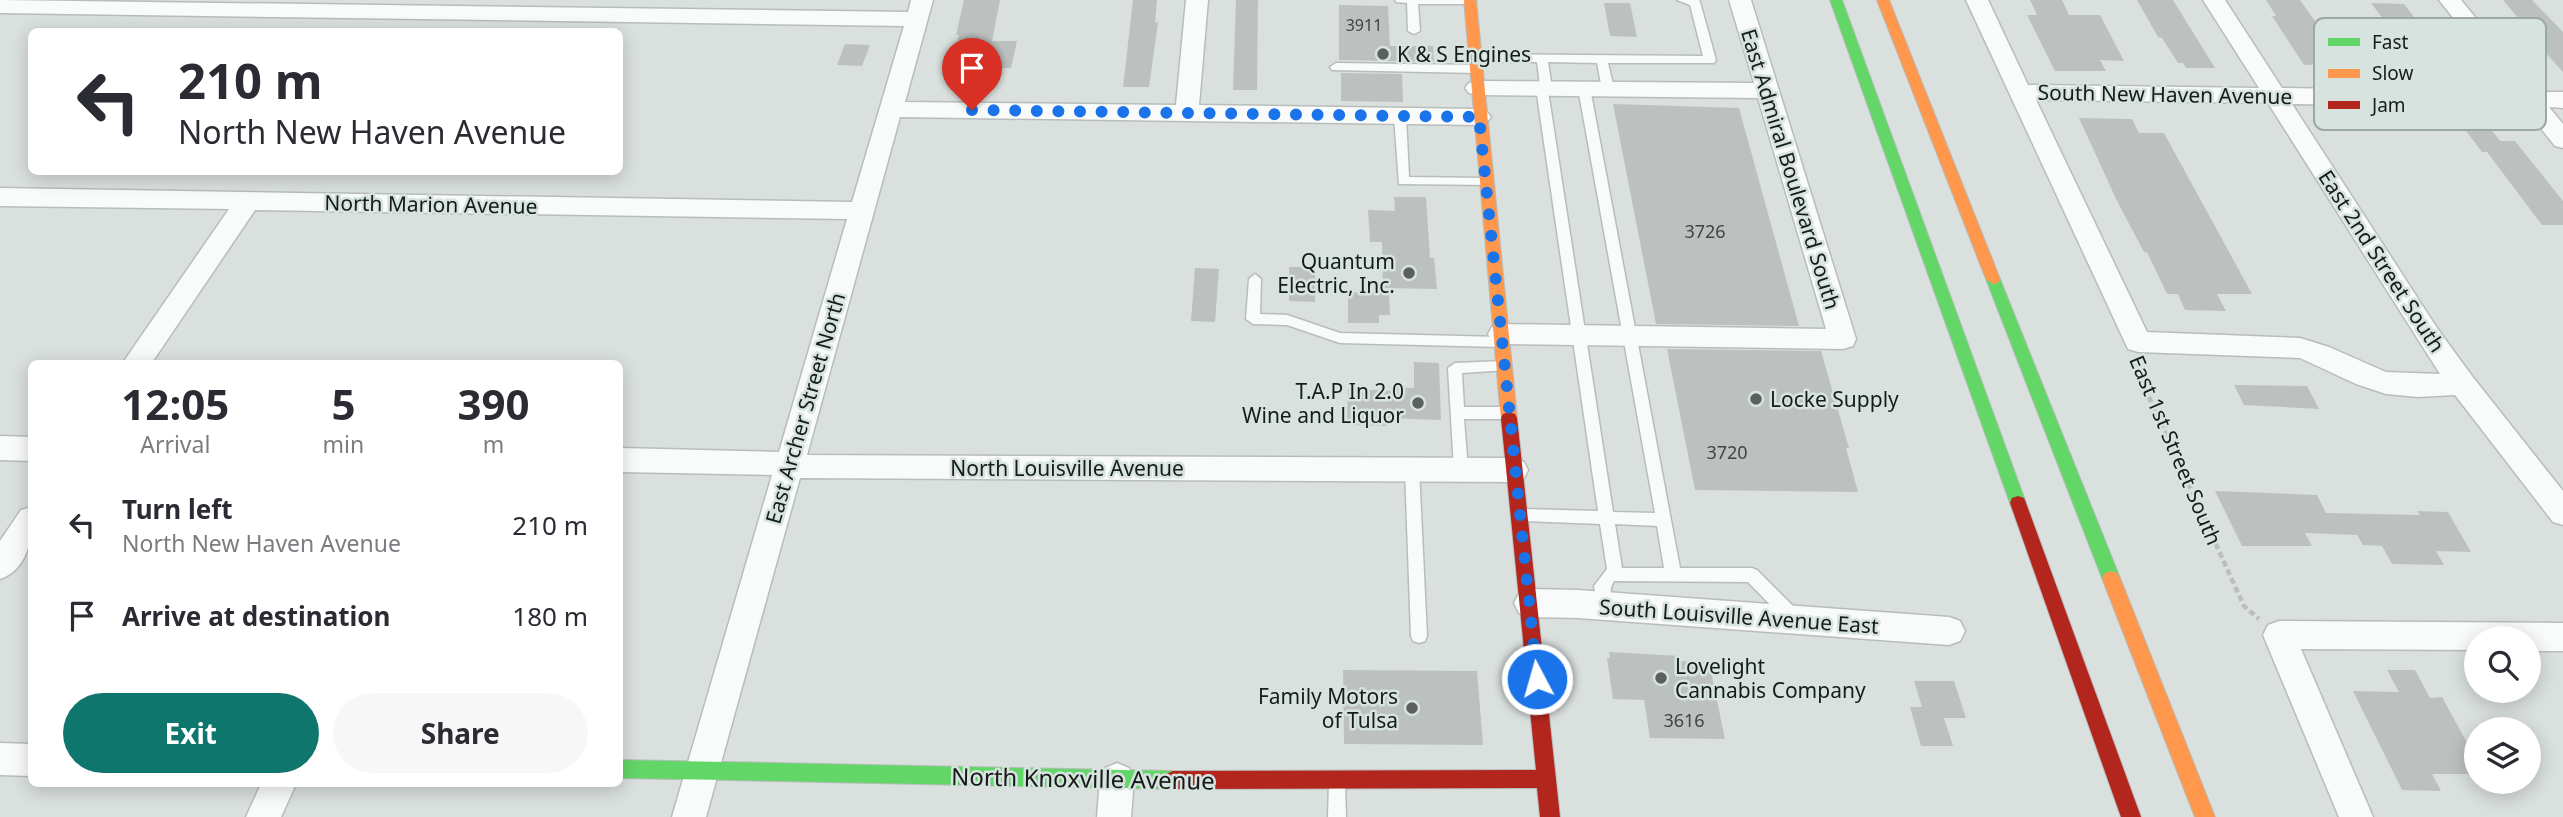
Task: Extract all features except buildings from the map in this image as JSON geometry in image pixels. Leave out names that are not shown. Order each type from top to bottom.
[{"type":"main road","points":[[1836,0],[2131,817]]},
{"type":"main road","points":[[1883,0],[2205,817]]},
{"type":"main road","points":[[1470,1],[1508,413],[1530,603],[1550,817]]},
{"type":"main road","name":"North Knoxville Avenue","points":[[623,769],[1117,779],[1547,779]]},
{"type":"street","points":[[1188,114],[1197,0]]},
{"type":"street","name":"East Admiral Boulevard South","points":[[1630,336],[1843,339],[1740,0]]},
{"type":"street","name":"East 1st Street South","points":[[1977,0],[2137,342]]},
{"type":"street","name":"East 2nd Street South","points":[[2214,0],[2462,384],[2563,513]]},
{"type":"street","points":[[2450,0],[2465,18]]},
{"type":"street","points":[[0,6],[919,10]]},
{"type":"street","name":"East Archer Street North","points":[[689,817],[919,10]]},
{"type":"street","points":[[1476,72],[1544,88],[1768,91]]},
{"type":"street","name":"South New Haven Avenue","points":[[2020,92],[2314,97]]},
{"type":"street","points":[[891,108],[1479,117]]},
{"type":"street","points":[[2546,119],[2563,140]]},
{"type":"street","name":"North Marion Avenue","points":[[0,197],[862,211]]},
{"type":"street","points":[[139,360],[248,201]]},
{"type":"street","points":[[1501,338],[1630,336]]},
{"type":"street","points":[[2137,342],[2300,348],[2316,352],[2364,375],[2391,383],[2462,384]]},
{"type":"street","points":[[0,449],[28,449]]},
{"type":"street","name":"North Louisville Avenue","points":[[623,460],[817,468],[1514,470]]},
{"type":"street","points":[[0,566],[28,525]]},
{"type":"street","name":"South Louisville Avenue East","points":[[1530,603],[1949,631]]},
{"type":"street","points":[[2356,817],[2279,635],[2563,637]]},
{"type":"street","points":[[0,759],[28,760]]},
{"type":"street","points":[[1114,817],[1117,779]]},
{"type":"street","points":[[263,817],[278,787]]},
{"type":"lane","points":[[1400,0],[1470,1]]},
{"type":"lane","points":[[1412,0],[1414,31]]},
{"type":"lane","points":[[1336,67],[1476,72],[1542,59],[1710,60],[1695,2],[1682,0]]},
{"type":"lane","points":[[1542,59],[1579,335],[1615,573]]},
{"type":"lane","points":[[1602,60],[1608,89]]},
{"type":"lane","points":[[1584,89],[1673,574]]},
{"type":"lane","points":[[1400,116],[1403,181],[1486,182]]},
{"type":"lane","points":[[1255,279],[1253,319],[1287,320],[1340,338],[1501,338]]},
{"type":"lane","points":[[1461,469],[1455,368],[1504,366]]},
{"type":"lane","points":[[1457,413],[1508,413]]},
{"type":"lane","points":[[1412,469],[1419,636]]},
{"type":"lane","points":[[1519,515],[1664,520]]},
{"type":"lane","points":[[1603,607],[1602,586],[1610,574],[1752,575],[1796,620]]},
{"type":"lane","points":[[1337,781],[1337,817]]},
{"type":"path","name":"East 1st Street South","points":[[2137,342],[2129,352],[2244,606],[2279,635]]},
{"type":"traffic: fast","points":[[1836,0],[2018,503]]},
{"type":"traffic: fast","points":[[1993,279],[2111,578]]},
{"type":"traffic: fast","points":[[623,769],[1173,780]]},
{"type":"traffic: slow","points":[[1470,0],[1509,418]]},
{"type":"traffic: slow","points":[[1883,0],[1993,279]]},
{"type":"traffic: slow","points":[[2111,578],[2205,817]]},
{"type":"traffic: jam","points":[[1509,418],[1550,817]]},
{"type":"traffic: jam","points":[[2018,503],[2131,817]]},
{"type":"traffic: jam","points":[[1173,780],[1547,779]]},
{"type":"place","name":"K & S Engines","points":[[1383,54]]},
{"type":"place","name":"Quantum Electric, Inc.","points":[[1409,273]]},
{"type":"place","name":"Locke Supply","points":[[1756,399]]},
{"type":"place","name":"T.A.P In 2.0 Wine and Liquor","points":[[1418,403]]},
{"type":"place","name":"Lovelight Cannabis Company","points":[[1661,678]]},
{"type":"place","name":"Family Motors of Tulsa","points":[[1412,708]]},
{"type":"route","points":[[972,110],[1479,117],[1537,679]]}]
